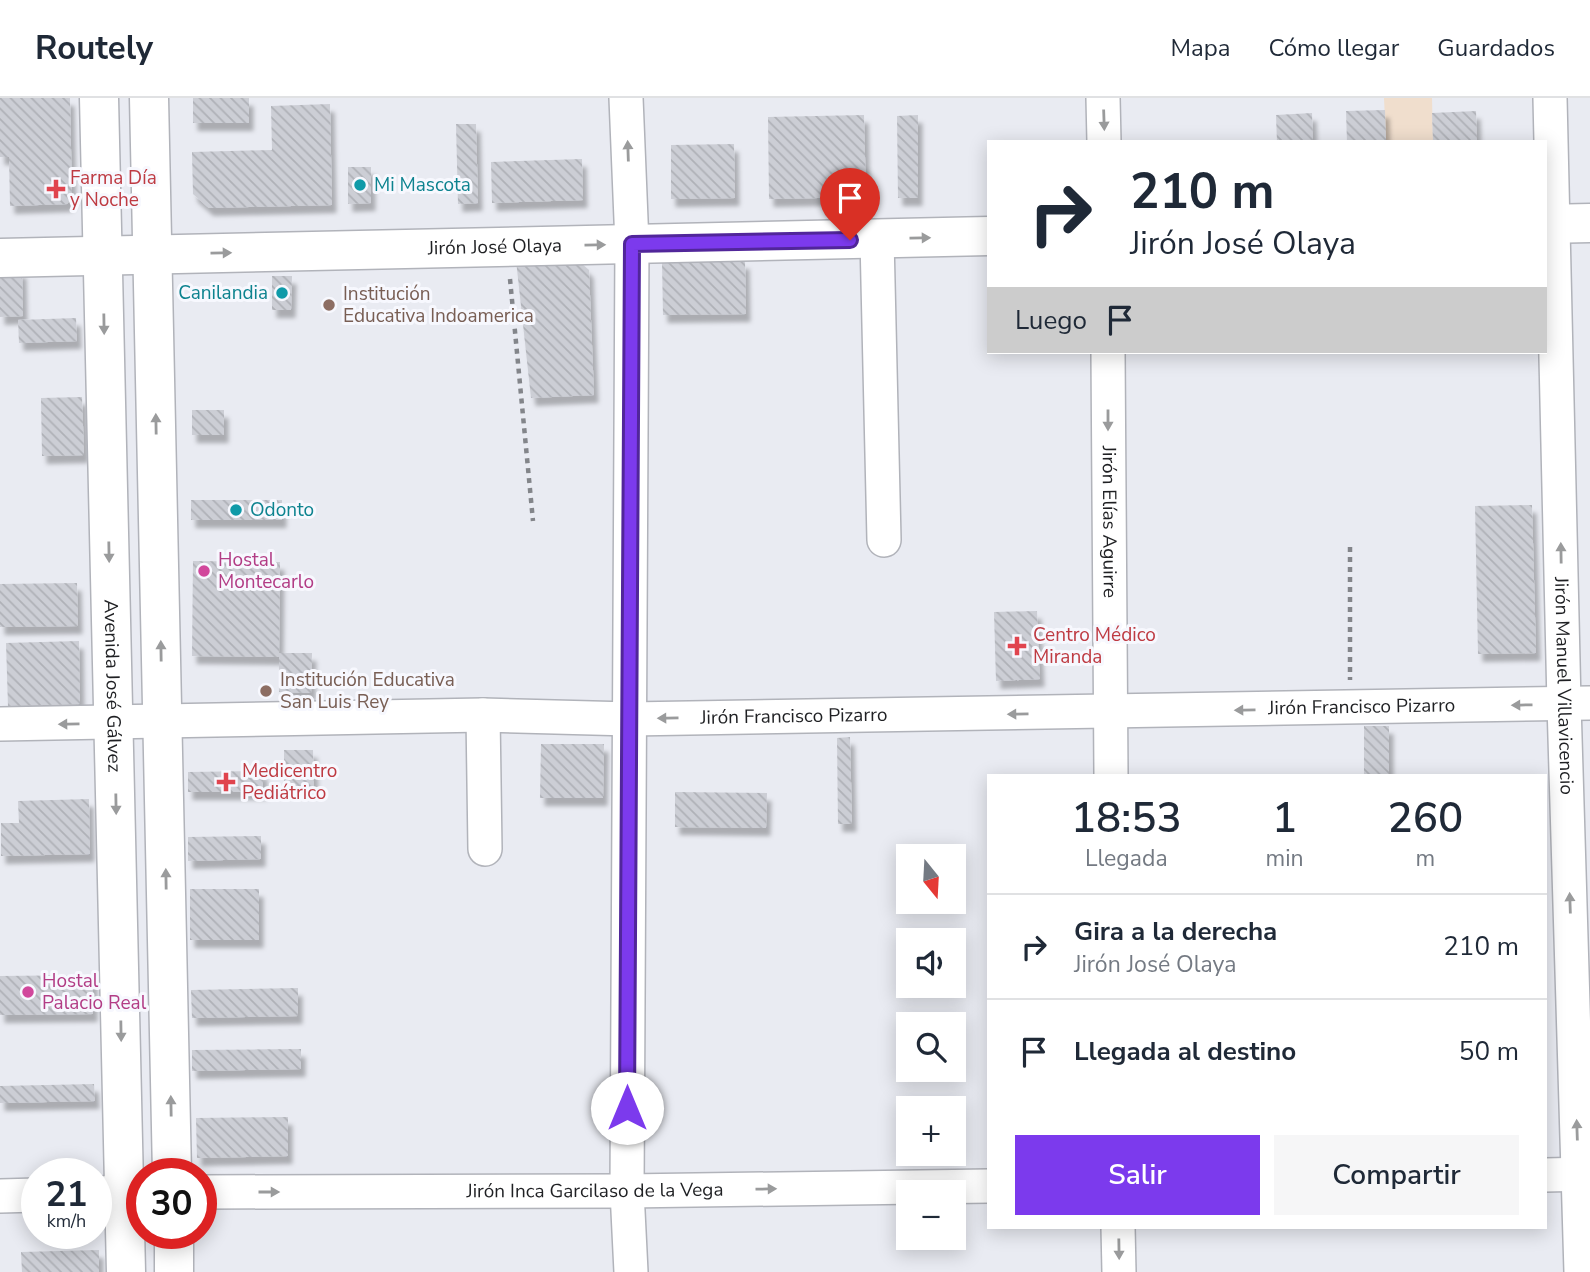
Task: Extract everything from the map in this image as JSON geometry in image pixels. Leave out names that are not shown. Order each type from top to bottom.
[{"type":"main road","name":"Avenida José Gálvez","points":[[99,98],[114,723],[121,1193],[127,1272]]},
{"type":"main road","points":[[149,98],[172,1158]]},
{"type":"main road","name":"Jirón José Olaya","points":[[0,258],[987,236]]},
{"type":"main road","points":[[174,1249],[174,1272]]},
{"type":"street","points":[[626,98],[632,244],[627,1191],[631,1272]]},
{"type":"street","points":[[1103,98],[1104,140]]},
{"type":"street","name":"Jirón Manuel Villavicencio","points":[[1550,98],[1563,224],[1577,704],[1584,1174],[1581,1272]]},
{"type":"street","points":[[877,239],[884,540]]},
{"type":"street","name":"Jirón Elías Aguirre","points":[[1108,354],[1111,774]]},
{"type":"street","name":"Jirón Francisco Pizarro","points":[[0,724],[483,715],[630,719],[1110,713],[1577,704]]},
{"type":"street","points":[[483,715],[485,849]]},
{"type":"street","points":[[1547,1175],[1584,1174]]},
{"type":"street","name":"Jirón Inca Garcilaso de la Vega","points":[[217,1192],[627,1191],[987,1186]]},
{"type":"street","points":[[0,1196],[21,1195]]},
{"type":"street","points":[[1118,1229],[1119,1272]]},
{"type":"path","points":[[507,247],[533,521]]},
{"type":"path","points":[[1350,547],[1350,708]]},
{"type":"shaded area","points":[[1384,98],[1432,98],[1433,140],[1386,140]]},
{"type":"building","points":[[0,98],[70,98],[72,198],[67,204],[10,206],[9,157],[0,157]]},
{"type":"building","points":[[193,98],[249,98],[249,123],[193,123]]},
{"type":"building","points":[[330,104],[332,205],[209,208],[193,194],[192,152],[272,150],[271,106]]},
{"type":"building","points":[[1385,110],[1386,140],[1347,140],[1346,111]]},
{"type":"building","points":[[1476,111],[1477,140],[1433,140],[1432,113]]},
{"type":"building","points":[[1312,113],[1313,140],[1277,140],[1276,115]]},
{"type":"building","points":[[864,115],[866,197],[769,199],[768,117]]},
{"type":"building","points":[[918,115],[918,198],[898,198],[897,116]]},
{"type":"building","points":[[456,124],[476,124],[478,203],[458,204]]},
{"type":"building","points":[[734,144],[735,198],[671,199],[671,145]]},
{"type":"building","points":[[582,159],[583,200],[492,203],[491,162]]},
{"type":"building","name":"Mi Mascota","points":[[348,167],[371,167],[371,203],[348,204]]},
{"type":"building","points":[[516,260],[581,263],[589,270],[594,395],[531,398]]},
{"type":"building","points":[[745,261],[746,314],[663,315],[662,262]]},
{"type":"building","points":[[0,270],[22,270],[23,316],[0,317]]},
{"type":"building","name":"Canilandia","points":[[272,276],[292,276],[291,310],[272,310]]},
{"type":"building","points":[[76,318],[77,341],[19,343],[18,320]]},
{"type":"building","points":[[82,397],[84,455],[42,456],[41,398]]},
{"type":"building","points":[[192,410],[224,410],[224,435],[192,435]]},
{"type":"building","name":"Odonto","points":[[191,500],[282,500],[282,520],[191,520]]},
{"type":"building","points":[[1532,505],[1536,653],[1478,654],[1475,506]]},
{"type":"building","points":[[193,561],[280,562],[279,653],[312,653],[311,693],[279,692],[279,657],[192,656]]},
{"type":"building","points":[[77,583],[78,626],[0,627],[0,584]]},
{"type":"building","name":"Centro Médico Miranda","points":[[1037,611],[1040,679],[996,681],[994,612]]},
{"type":"building","points":[[79,641],[80,704],[8,706],[6,643]]},
{"type":"building","points":[[1364,726],[1389,726],[1389,774],[1364,774]]},
{"type":"building","points":[[850,737],[852,824],[838,824],[837,738]]},
{"type":"building","points":[[541,744],[604,744],[603,798],[540,798]]},
{"type":"building","points":[[284,750],[313,750],[314,787],[284,788]]},
{"type":"building","name":"Medicentro Pediátrico","points":[[263,771],[263,792],[188,792],[188,772]]},
{"type":"building","points":[[675,792],[767,793],[766,828],[675,827]]},
{"type":"building","points":[[89,799],[90,854],[1,856],[1,823],[19,823],[18,801]]},
{"type":"building","points":[[261,836],[261,859],[188,861],[188,837]]},
{"type":"building","points":[[190,889],[259,889],[259,940],[190,940]]},
{"type":"building","points":[[93,975],[93,1014],[0,1015],[0,976]]},
{"type":"building","points":[[298,988],[298,1016],[192,1018],[191,990]]},
{"type":"building","points":[[301,1049],[301,1069],[192,1071],[192,1050]]},
{"type":"building","points":[[94,1084],[95,1101],[0,1103],[0,1086]]},
{"type":"building","points":[[288,1117],[288,1156],[197,1158],[196,1118]]},
{"type":"building","points":[[99,1250],[99,1272],[22,1272],[21,1252]]},
{"type":"place","name":"Mi Mascota","points":[[360,185]]},
{"type":"place","name":"Farma Día y Noche","points":[[56,189]]},
{"type":"place","name":"Canilandia","points":[[282,293]]},
{"type":"place","name":"Institución Educativa Indoamerica","points":[[329,305]]},
{"type":"place","name":"Odonto","points":[[236,510]]},
{"type":"place","name":"Hostal Montecarlo","points":[[204,571]]},
{"type":"place","name":"Centro Médico Miranda","points":[[1017,646]]},
{"type":"place","name":"Institución Educativa San Luis Rey","points":[[266,691]]},
{"type":"place","name":"Medicentro Pediátrico","points":[[226,782]]},
{"type":"place","name":"Hostal Palacio Real","points":[[28,992]]},
{"type":"route","points":[[627,1108],[632,244],[850,240]]}]
